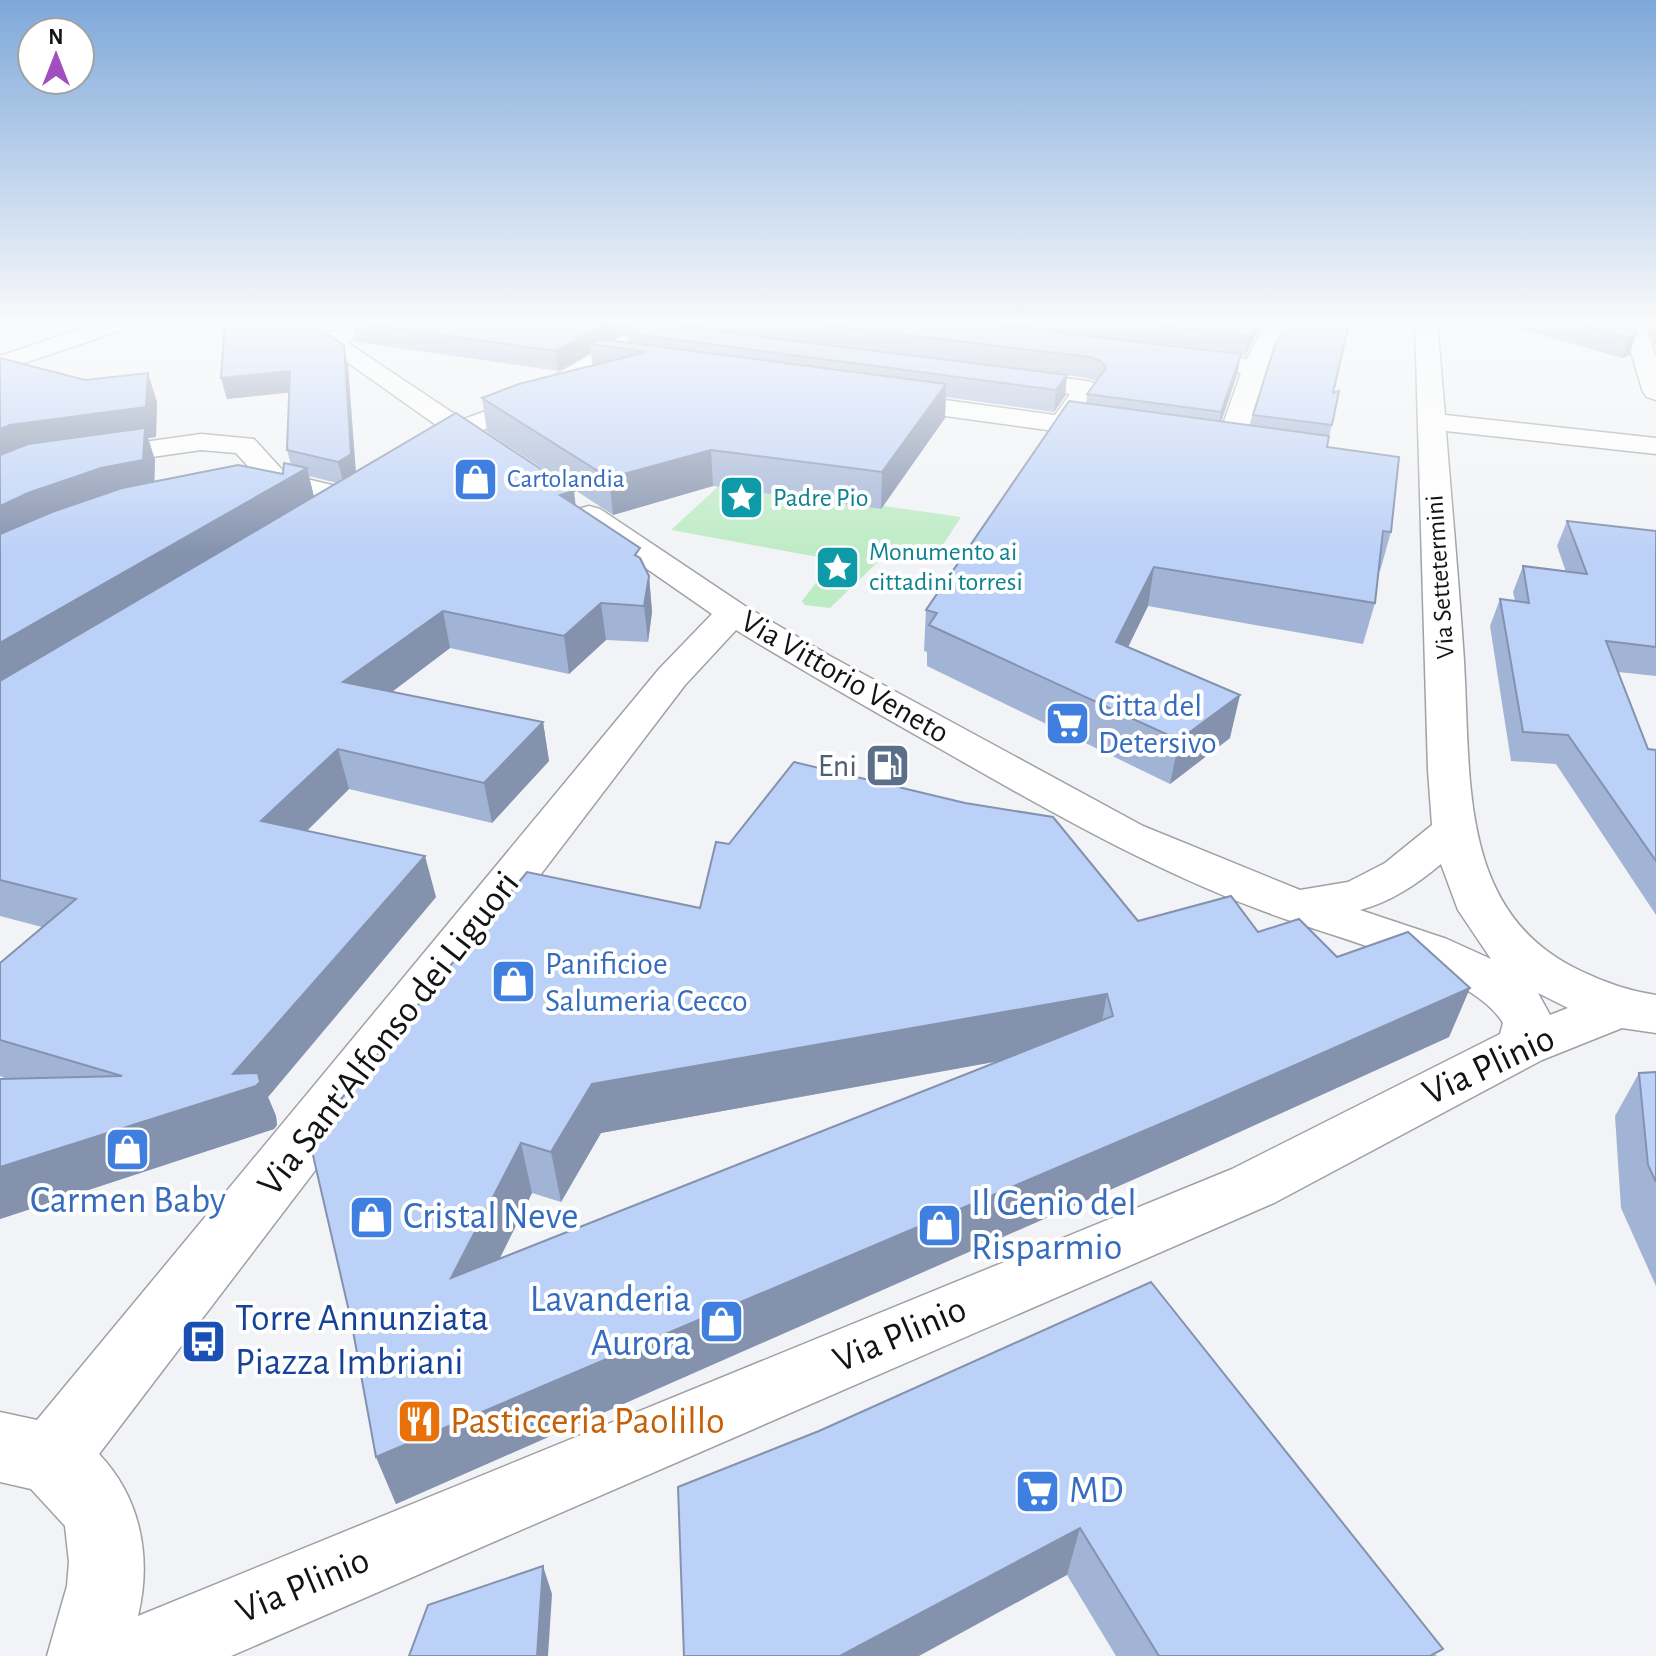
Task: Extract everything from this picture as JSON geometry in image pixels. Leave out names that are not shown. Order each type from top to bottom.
[{"type":"main road","points":[[416,400],[512,465]]},
{"type":"main road","points":[[310,522],[459,430],[530,400]]},
{"type":"main road","points":[[892,400],[1093,428]]},
{"type":"main road","points":[[1062,424],[1079,400]]},
{"type":"main road","points":[[1229,447],[1244,400]]},
{"type":"main road","name":"Via Settetermini","points":[[1430,400],[1448,713],[1447,784],[1454,830],[1481,909],[1507,946],[1550,978],[1638,1012]]},
{"type":"main road","points":[[1431,421],[1656,446]]},
{"type":"main road","points":[[0,480],[33,465],[201,442],[244,445],[276,480]]},
{"type":"main road","points":[[1199,442],[1260,451]]},
{"type":"main road","points":[[231,489],[276,480],[373,484]]},
{"type":"main road","name":"Via Vittorio Veneto","points":[[562,498],[733,613],[1127,836],[1296,906],[1430,951],[1484,977],[1514,997],[1529,1023],[1523,1046]]},
{"type":"main road","name":"Via Sant'Alfonso dei Liguori","points":[[25,1454],[672,677],[733,613]]},
{"type":"main road","points":[[1296,906],[1360,895],[1401,873],[1454,830]]},
{"type":"main road","name":"Via Plinio","points":[[138,1656],[1253,1186],[1523,1046],[1638,1012]]},
{"type":"main road","points":[[25,1454],[83,1488],[103,1529],[109,1566],[103,1611],[87,1656]]},
{"type":"green space","points":[[722,483],[961,517],[939,551],[904,550],[886,554],[830,608],[805,605],[802,601],[834,560],[671,530]]},
{"type":"building","points":[[0,400],[146,400],[146,407],[10,425],[0,429]]},
{"type":"building","points":[[289,400],[348,400],[351,454],[338,462],[287,450]]},
{"type":"building","points":[[486,400],[934,400],[882,472],[711,450],[609,478]]},
{"type":"building","points":[[1134,400],[1225,400],[1221,412]]},
{"type":"building","points":[[1258,400],[1337,400],[1332,425],[1253,415]]},
{"type":"building","points":[[1069,401],[1329,436],[1327,447],[1399,457],[1391,532],[1383,531],[1375,603],[1154,567],[1116,642],[1240,695],[1179,740],[929,625],[937,613],[926,610]]},
{"type":"building","points":[[456,413],[574,491],[560,495],[640,548],[635,555],[640,558],[649,576],[644,606],[601,603],[564,636],[443,611],[343,682],[543,722],[484,783],[338,749],[261,821],[425,856],[233,1074],[258,1073],[260,1082],[256,1086],[0,1167],[0,1079],[122,1076],[0,1040],[0,963],[76,899],[0,880],[0,681]]},
{"type":"building","points":[[145,428],[143,460],[101,468],[0,506],[0,455],[28,444]]},
{"type":"building","points":[[284,463],[307,468],[0,643],[0,534],[122,488],[238,465],[283,474]]},
{"type":"building","points":[[1567,521],[1656,531],[1656,647],[1606,641],[1648,749],[1656,750],[1656,861],[1568,735],[1523,732],[1500,599],[1529,603],[1523,566],[1587,574]]},
{"type":"building","points":[[794,762],[965,803],[1053,817],[1138,921],[1231,896],[1258,932],[1299,919],[1337,957],[1408,932],[1470,988],[1193,1110],[376,1457],[351,1320],[309,1138],[527,872],[700,908],[716,842],[729,844]],"holes":[[[1107,994],[1113,1016],[451,1278],[521,1143],[551,1152],[592,1084]]]},
{"type":"building","points":[[1656,1072],[1656,1182],[1648,1165],[1639,1073]]},
{"type":"building","name":"MD","points":[[1151,1282],[1443,1649],[1430,1656],[1159,1656],[1080,1528],[840,1656],[684,1656],[678,1487],[819,1431]]},
{"type":"building","points":[[543,1566],[537,1656],[409,1656],[428,1605]]},
{"type":"place","name":"Cartolandia","points":[[476,479]]},
{"type":"place","name":"Padre Pio","points":[[742,498]]},
{"type":"place","name":"Monumento ai cittadini torresi","points":[[838,567]]},
{"type":"place","name":"Citta del Detersivo","points":[[1067,724]]},
{"type":"place","name":"Eni","points":[[888,766]]},
{"type":"place","name":"Panificioe Salumeria Cecco","points":[[514,982]]},
{"type":"place","name":"Carmen Baby","points":[[128,1150]]},
{"type":"place","name":"Cristal Neve","points":[[372,1217]]},
{"type":"place","name":"Il Genio del Risparmio","points":[[940,1226]]},
{"type":"place","name":"Lavanderia Aurora","points":[[722,1322]]},
{"type":"place","name":"Torre Annunziata Piazza Imbriani","points":[[204,1341]]},
{"type":"place","name":"Pasticceria Paolillo","points":[[419,1422]]},
{"type":"place","name":"MD","points":[[1038,1491]]}]
